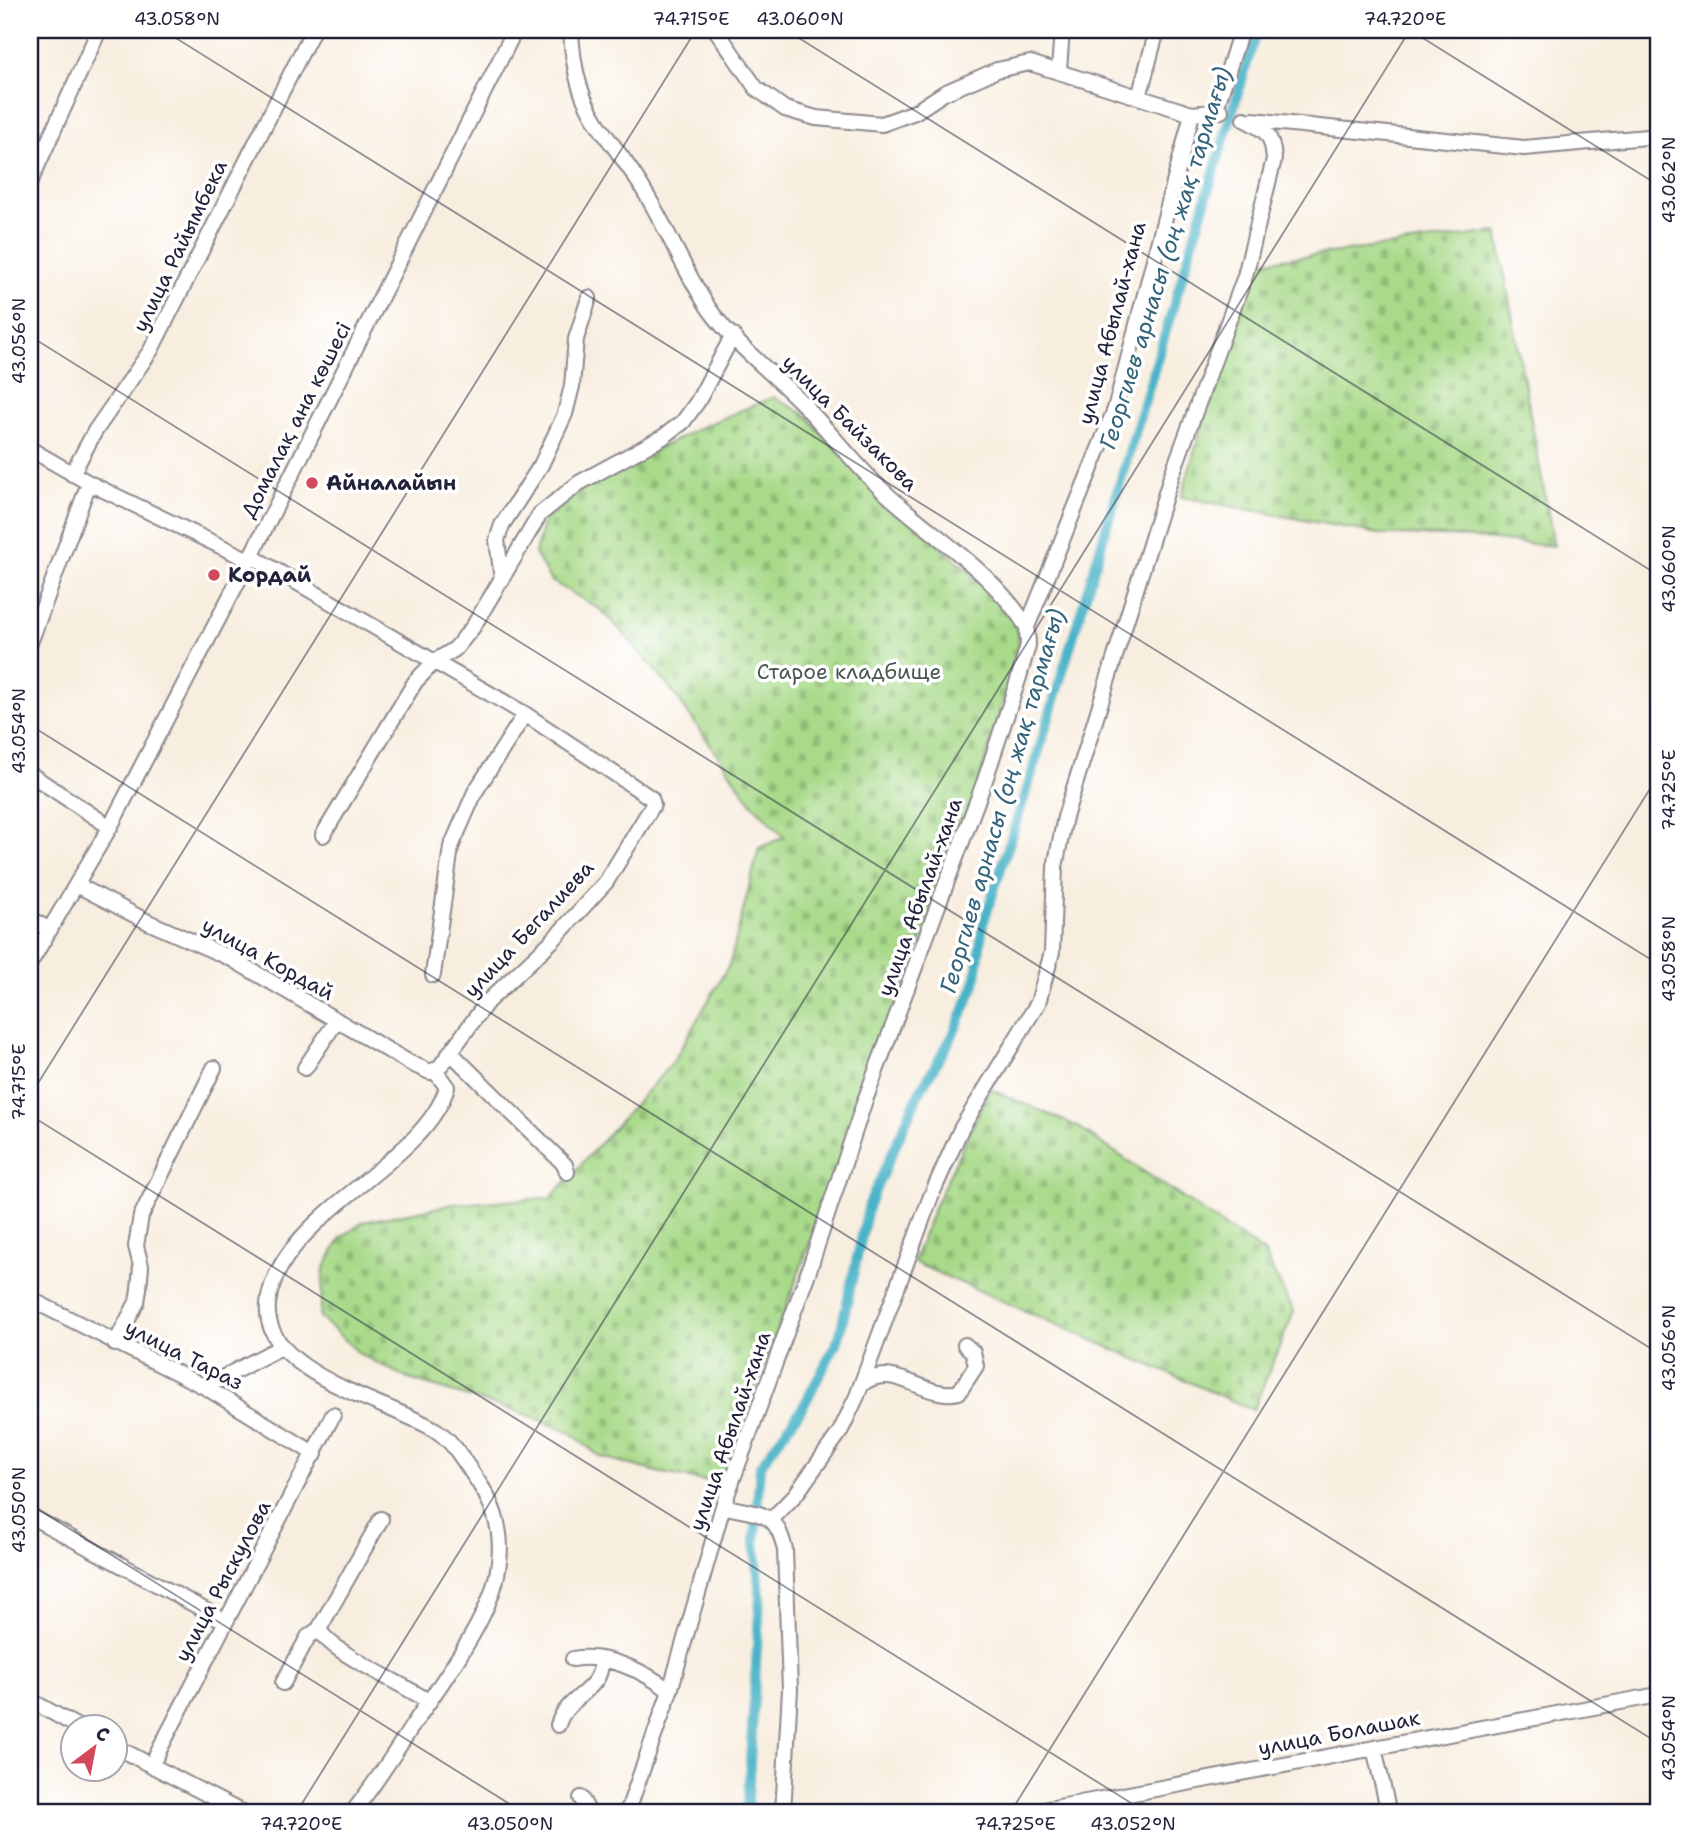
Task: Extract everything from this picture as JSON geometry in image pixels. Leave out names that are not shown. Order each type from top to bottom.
[{"type":"street","points":[[30,182],[99,30]]},
{"type":"street","name":"улица Райымбека","points":[[72,474],[95,430],[152,350],[313,30]]},
{"type":"street","name":"Домалақ ана көшесі","points":[[30,963],[110,827],[250,559],[514,30]]},
{"type":"street","name":"улица Байзакова","points":[[571,30],[573,63],[583,100],[594,122],[646,193],[690,277],[712,312],[804,405],[878,486],[1003,595],[1027,627]]},
{"type":"street","points":[[716,30],[756,88],[773,103],[800,114],[867,125],[897,120],[944,93],[1015,64],[1030,63],[1192,114],[1218,111],[1241,30]]},
{"type":"street","points":[[1059,70],[1062,30]]},
{"type":"street","points":[[1139,97],[1157,30]]},
{"type":"street","name":"улица Абылай-хана","points":[[627,1813],[670,1691],[723,1506],[800,1296],[864,1103],[985,780],[1028,645],[1027,627],[1115,409],[1192,114]]},
{"type":"street","points":[[762,1516],[796,1494],[832,1447],[861,1385],[931,1196],[955,1141],[990,1076],[1038,1003],[1047,978],[1052,952],[1055,867],[1065,817],[1171,477],[1245,276],[1274,159],[1273,140],[1264,130],[1244,119],[1524,148],[1658,136]]},
{"type":"street","points":[[502,580],[497,540],[502,524],[541,465],[565,414],[572,386],[576,339],[589,298]]},
{"type":"street","points":[[323,835],[378,739],[415,682],[434,662],[455,649],[502,580],[530,529],[556,500],[663,437],[682,422],[698,401],[733,335]]},
{"type":"street","name":"улица Бегалиева","points":[[30,449],[89,483],[250,559],[434,662],[525,714],[651,798],[653,805],[600,889],[553,940],[487,1002],[450,1052],[432,1071]]},
{"type":"street","points":[[30,643],[89,483]]},
{"type":"street","name":"улица Бегалиева","points":[[433,975],[451,847],[475,792],[525,714]]},
{"type":"street","points":[[30,774],[110,827]]},
{"type":"street","name":"улица Кордай","points":[[77,885],[148,922],[230,958],[398,1057],[432,1071]]},
{"type":"street","points":[[30,919],[50,930]]},
{"type":"street","points":[[305,1068],[337,1020]]},
{"type":"street","points":[[450,1052],[526,1125],[567,1171]]},
{"type":"street","points":[[115,1344],[139,1289],[141,1266],[136,1246],[141,1216],[214,1068]]},
{"type":"street","points":[[352,1813],[429,1702],[478,1622],[498,1572],[500,1545],[492,1500],[440,1433],[334,1385],[283,1346],[269,1316],[268,1304],[275,1281],[300,1242],[424,1125],[446,1090],[432,1071]]},
{"type":"street","name":"улица Тараз","points":[[30,1299],[205,1387],[315,1454]]},
{"type":"street","points":[[861,1385],[875,1376],[886,1375],[938,1393],[960,1392],[976,1366],[973,1352],[965,1345]]},
{"type":"street","points":[[205,1387],[283,1346]]},
{"type":"street","name":"улица Рыскулова","points":[[151,1766],[315,1454],[332,1415]]},
{"type":"street","points":[[723,1506],[762,1516],[780,1529],[785,1550],[790,1689],[783,1813]]},
{"type":"street","points":[[30,1516],[225,1621]]},
{"type":"street","points":[[284,1683],[308,1637],[319,1629],[381,1519]]},
{"type":"street","points":[[319,1629],[332,1645],[401,1682],[429,1702]]},
{"type":"street","points":[[573,1659],[600,1659],[642,1673],[670,1691]]},
{"type":"street","points":[[558,1725],[568,1704],[592,1686],[600,1673],[600,1659]]},
{"type":"street","name":"улица Болашак","points":[[1027,1813],[1658,1695]]},
{"type":"street","points":[[30,1700],[60,1716]]},
{"type":"street","points":[[1374,1748],[1389,1813]]},
{"type":"street","points":[[130,1755],[216,1807],[243,1813]]},
{"type":"street","points":[[581,1798],[589,1813]]},
{"type":"green space","points":[[1497,232],[1554,546],[1452,536],[1384,535],[1181,497],[1251,263]]},
{"type":"green space","name":"Старое кладбище","points":[[773,397],[805,414],[864,479],[971,573],[1017,625],[1019,648],[975,795],[721,1484],[657,1472],[599,1456],[571,1433],[534,1417],[409,1379],[360,1354],[320,1317],[324,1269],[341,1238],[363,1222],[454,1204],[551,1198],[673,1062],[730,963],[759,848],[784,837],[751,802],[668,685],[623,633],[601,610],[550,580],[535,553],[544,520],[594,480],[704,426]]},
{"type":"green space","points":[[990,1089],[1076,1126],[1264,1253],[1294,1312],[1253,1410],[913,1262],[935,1205]]},
{"type":"waterway","name":"Георгиев арнасы (оң жақ тармағы)","points":[[747,1813],[760,1597],[755,1541],[760,1466],[803,1407],[839,1338],[869,1204],[919,1093],[952,1037],[975,984],[983,924],[1029,783],[1257,30]]},
{"type":"place","name":"Айналайын","points":[[312,483]]},
{"type":"place","name":"Кордай","points":[[214,575]]}]
